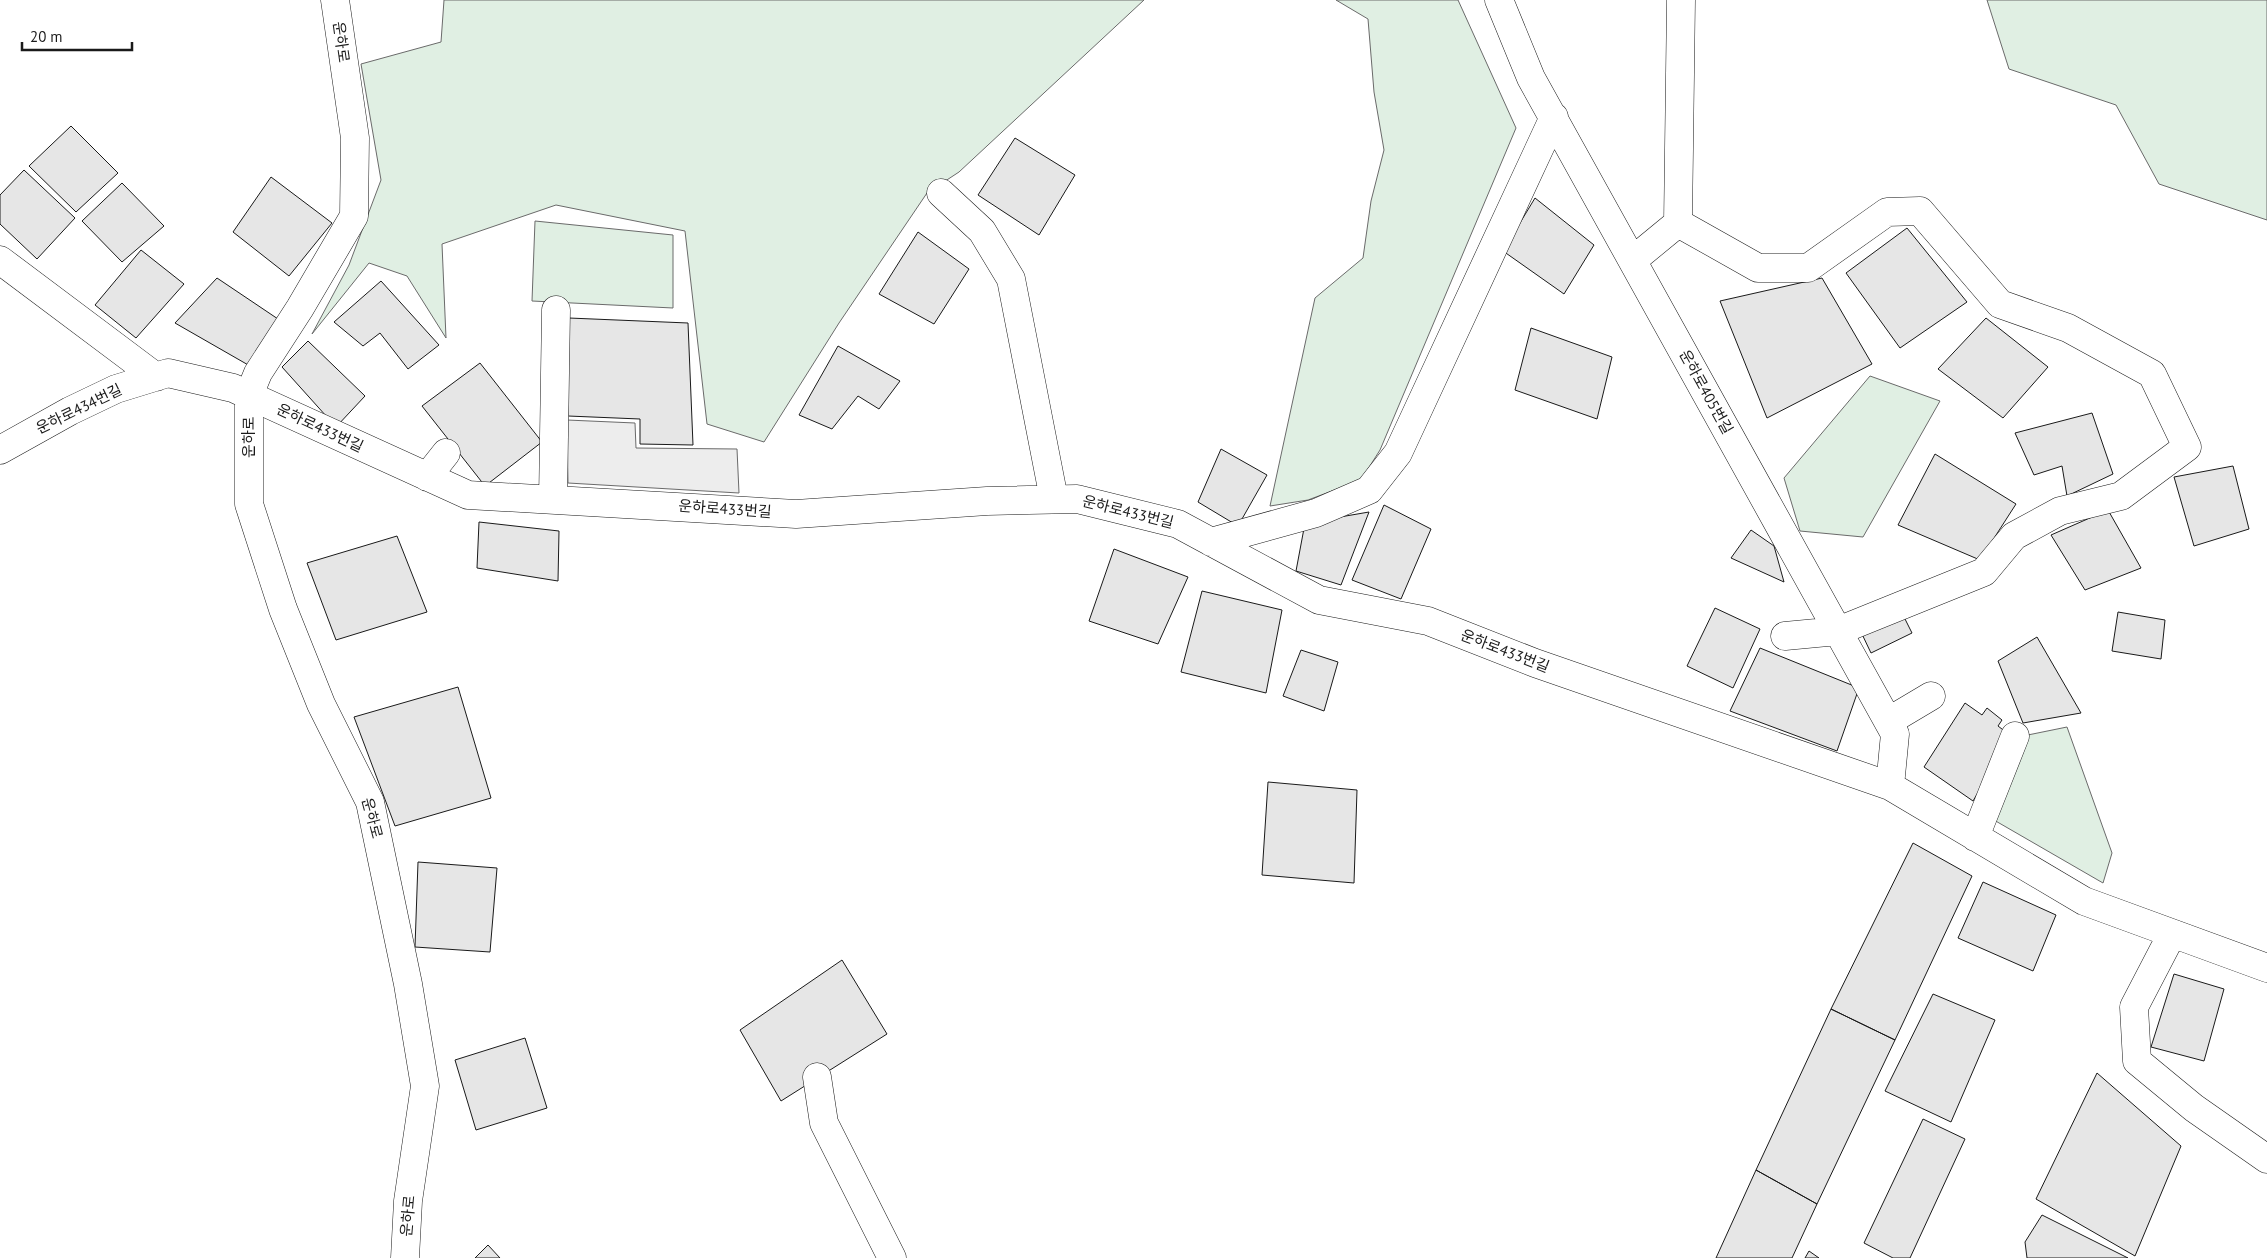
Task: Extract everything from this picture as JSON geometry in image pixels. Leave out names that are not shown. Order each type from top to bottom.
[{"type":"street","name":"운하로","points":[[335,0],[355,138],[354,216],[300,308],[258,373],[249,395],[249,504],[283,609],[318,695],[370,802],[408,984],[425,1086],[408,1201],[405,1258]]},
{"type":"street","name":"운하로405번길","points":[[1499,0],[1531,78],[1895,734],[1890,786]]},
{"type":"street","points":[[1678,223],[1680,0]]},
{"type":"street","points":[[1211,542],[1316,513],[1369,490],[1398,453],[1554,117]]},
{"type":"street","points":[[941,193],[982,231],[1011,279],[1054,499]]},
{"type":"street","points":[[1678,223],[1758,268],[1808,268],[1887,212],[1920,211],[2000,304],[2068,328],[2152,374],[2187,447],[2121,496],[2060,511],[2014,536],[1984,572],[1838,631],[1785,636]]},
{"type":"street","points":[[1633,260],[1678,223]]},
{"type":"street","points":[[0,260],[156,377]]},
{"type":"street","points":[[553,499],[556,310]]},
{"type":"street","name":"운하로434번길","points":[[0,450],[85,403],[116,389],[168,373],[233,388],[249,395]]},
{"type":"street","name":"운하로433번길","points":[[249,395],[468,495],[796,514],[1077,498],[1178,524],[1319,600],[1428,620],[1535,663],[1890,786],[2084,902],[2267,968]]},
{"type":"street","points":[[427,477],[446,453]]},
{"type":"street","points":[[1888,721],[1932,696]]},
{"type":"street","points":[[1975,837],[2015,736]]},
{"type":"street","points":[[2172,934],[2134,1007],[2137,1061],[2194,1108],[2267,1159]]},
{"type":"street","points":[[817,1077],[824,1123],[892,1258]]},
{"type":"green space","points":[[444,0],[1144,0],[959,172],[927,193],[839,323],[764,442],[707,424],[685,231],[556,205],[442,244],[446,338],[407,276],[369,263],[312,334],[349,265],[381,180],[361,64],[441,42]]},
{"type":"green space","points":[[1336,0],[1458,0],[1516,128],[1380,450],[1361,480],[1308,500],[1270,506],[1315,298],[1363,258],[1371,201],[1384,150],[1374,92],[1368,19]]},
{"type":"green space","points":[[1987,0],[2267,0],[2267,220],[2159,184],[2116,105],[2009,69]]},
{"type":"green space","points":[[535,221],[673,235],[673,308],[532,301]]},
{"type":"green space","points":[[1870,376],[1940,401],[1863,537],[1800,531],[1784,478]]},
{"type":"green space","points":[[2067,727],[2112,853],[2103,883],[1987,816],[2018,737]]},
{"type":"shaded area","points":[[567,420],[635,423],[636,448],[737,449],[739,493],[568,483]]},
{"type":"building","points":[[71,126],[118,173],[76,212],[29,166]]},
{"type":"building","points":[[1015,138],[1075,175],[1039,235],[978,195]]},
{"type":"building","points":[[24,170],[75,218],[37,259],[0,224],[0,195]]},
{"type":"building","points":[[271,177],[332,223],[289,276],[233,232]]},
{"type":"building","points":[[122,183],[164,226],[122,262],[82,221]]},
{"type":"building","points":[[1535,198],[1594,245],[1564,294],[1503,251]]},
{"type":"building","points":[[1907,228],[1967,302],[1900,348],[1846,273]]},
{"type":"building","points":[[918,232],[969,269],[934,324],[879,294]]},
{"type":"building","points":[[141,250],[184,284],[136,338],[95,305]]},
{"type":"building","points":[[217,278],[278,319],[250,366],[175,323]]},
{"type":"building","points":[[1822,278],[1872,364],[1767,418],[1720,301]]},
{"type":"building","points":[[381,281],[439,345],[408,369],[380,333],[363,346],[334,322]]},
{"type":"building","points":[[569,318],[688,323],[693,445],[640,444],[640,419],[568,416]]},
{"type":"building","points":[[1986,318],[2048,367],[2003,418],[1938,369]]},
{"type":"building","points":[[1531,328],[1612,357],[1597,419],[1515,390]]},
{"type":"building","points":[[308,341],[365,396],[336,427],[282,367]]},
{"type":"building","points":[[838,346],[900,381],[879,409],[858,396],[832,429],[799,415]]},
{"type":"building","points":[[480,363],[542,442],[485,486],[422,406]]},
{"type":"building","points":[[2092,413],[2113,474],[2067,496],[2062,466],[2034,475],[2015,433]]},
{"type":"building","points":[[1221,449],[1267,475],[1238,526],[1198,502]]},
{"type":"building","points":[[1935,454],[2016,504],[1980,560],[1898,525]]},
{"type":"building","points":[[2233,466],[2249,529],[2194,546],[2174,477]]},
{"type":"building","points":[[1384,505],[1431,529],[1401,599],[1352,580]]},
{"type":"building","points":[[2108,510],[2141,568],[2085,590],[2051,535]]},
{"type":"building","points":[[1369,512],[1341,585],[1296,571],[1305,523]]},
{"type":"building","points":[[479,522],[559,531],[558,581],[477,568]]},
{"type":"building","points":[[1751,530],[1774,546],[1784,582],[1731,558]]},
{"type":"building","points":[[397,536],[427,612],[336,640],[307,563]]},
{"type":"building","points":[[1114,549],[1188,577],[1158,644],[1089,621]]},
{"type":"building","points":[[1202,591],[1282,610],[1266,693],[1181,672]]},
{"type":"building","points":[[1715,608],[1760,629],[1733,688],[1687,666]]},
{"type":"building","points":[[2118,612],[2165,620],[2161,659],[2112,651]]},
{"type":"building","points":[[1903,615],[1912,633],[1871,653],[1861,632]]},
{"type":"building","points":[[2037,637],[2081,713],[2023,723],[1998,661]]},
{"type":"building","points":[[1760,648],[1859,688],[1837,751],[1730,711]]},
{"type":"building","points":[[1301,650],[1338,662],[1324,711],[1283,696]]},
{"type":"building","points":[[458,687],[491,798],[395,826],[354,717]]},
{"type":"building","points":[[1965,703],[1982,715],[1987,708],[2002,720],[1998,726],[2011,736],[1973,801],[1924,767]]},
{"type":"building","points":[[1268,782],[1357,790],[1354,883],[1262,875]]},
{"type":"building","points":[[1913,843],[1972,876],[1895,1040],[1831,1009]]},
{"type":"building","points":[[418,862],[497,868],[490,952],[415,947]]},
{"type":"building","points":[[1983,882],[2056,915],[2033,971],[1958,938]]},
{"type":"building","points":[[842,960],[887,1034],[781,1101],[740,1030]]},
{"type":"building","points":[[2174,974],[2224,989],[2204,1061],[2151,1047]]},
{"type":"building","points":[[1933,994],[1995,1020],[1951,1122],[1885,1091]]},
{"type":"building","points":[[1831,1009],[1895,1040],[1817,1204],[1756,1170]]},
{"type":"building","points":[[525,1038],[547,1108],[476,1130],[455,1060]]},
{"type":"building","points":[[2097,1073],[2181,1146],[2135,1256],[2036,1199]]},
{"type":"building","points":[[1923,1119],[1965,1139],[1910,1258],[1893,1258],[1864,1243]]},
{"type":"building","points":[[1756,1170],[1817,1204],[1792,1258],[1716,1258]]},
{"type":"building","points":[[2042,1215],[2128,1258],[2027,1258],[2025,1242]]},
{"type":"building","points":[[488,1245],[500,1258],[475,1258]]},
{"type":"building","points":[[1809,1251],[1819,1258],[1805,1258]]}]
